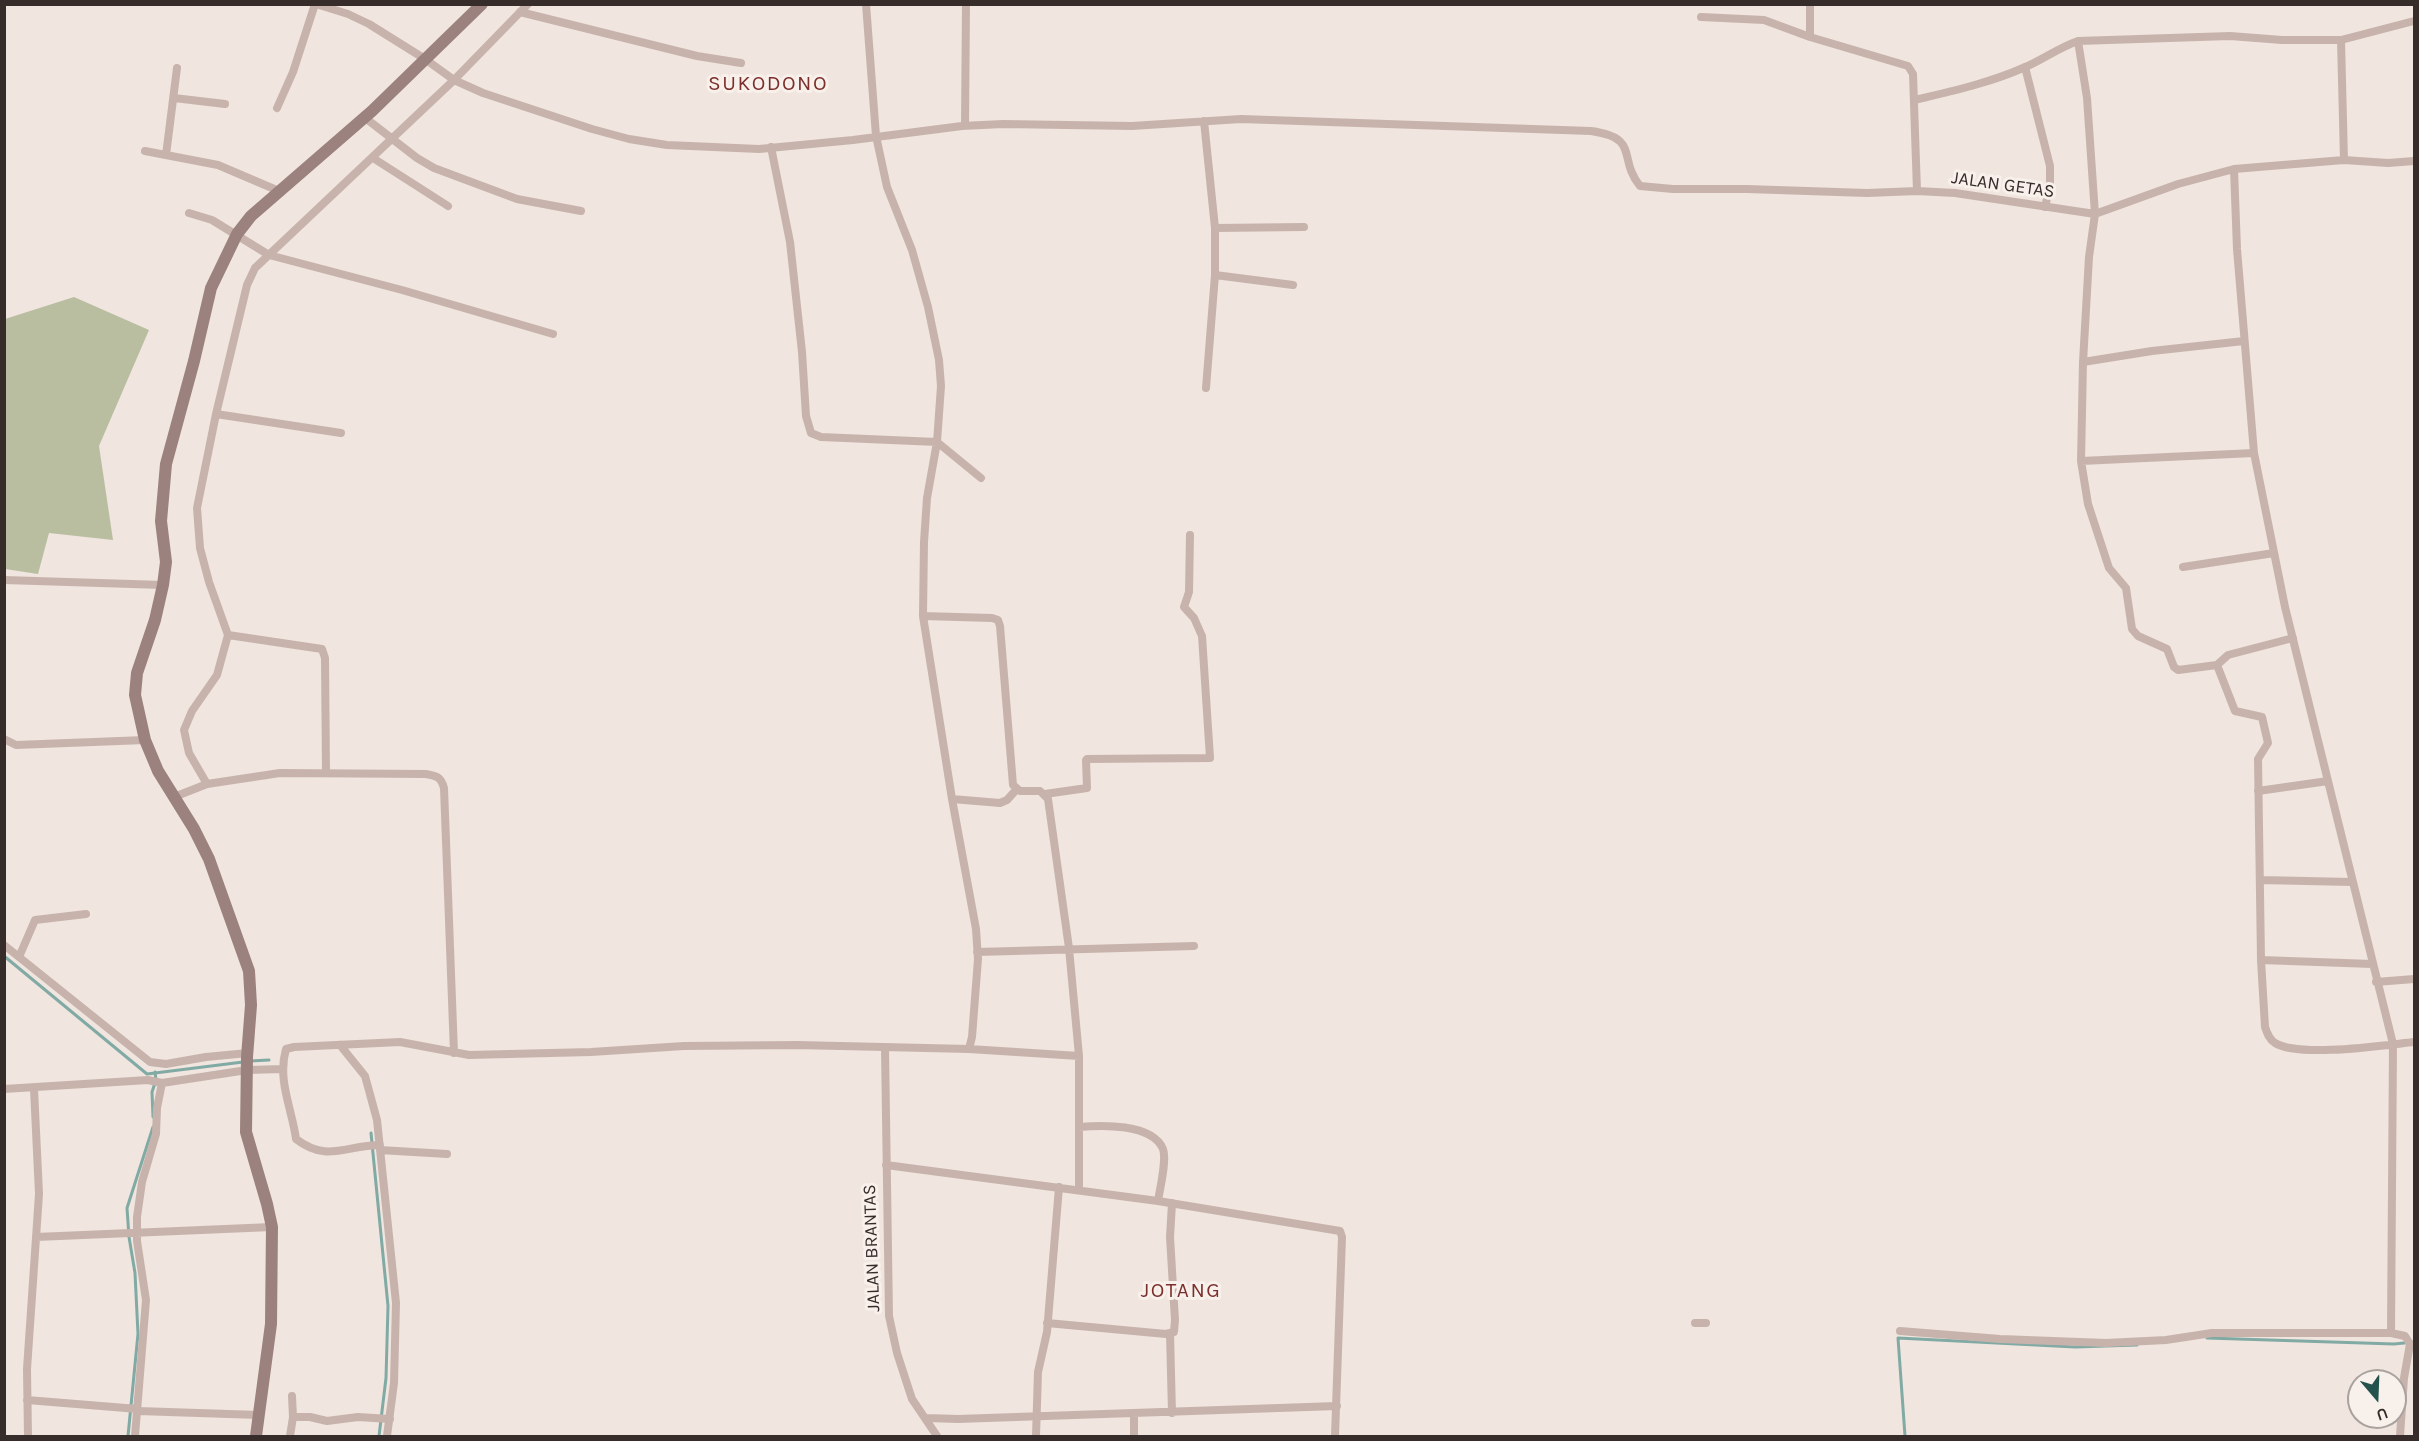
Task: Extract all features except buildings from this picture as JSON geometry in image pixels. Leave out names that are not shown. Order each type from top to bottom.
[{"type":"main road","points":[[256,1437],[271,1324],[272,1227],[246,1132],[251,1005],[249,971],[210,860],[178,796],[158,771],[145,740],[135,695],[136,673],[155,620],[163,585],[166,562],[161,521],[166,464],[211,288],[252,216],[428,62],[482,4]]},
{"type":"street","points":[[277,108],[293,72],[316,4],[348,14],[384,33],[452,78],[509,103],[629,139],[692,147],[759,149],[965,126],[1132,126],[1204,121],[1215,228],[1215,275],[1206,388]]},
{"type":"street","points":[[348,14],[349,4]]},
{"type":"street","points":[[205,785],[189,753],[184,730],[192,711],[217,675],[228,635],[208,582],[197,508],[216,414],[247,285],[255,268],[266,254],[373,158],[528,4]]},
{"type":"street","points":[[866,4],[876,136],[887,187],[912,250],[936,340],[941,386],[937,441],[927,498],[923,616],[952,799],[976,929],[978,952],[972,1037],[969,1049]]},
{"type":"street","points":[[965,126],[966,4]]},
{"type":"street","points":[[1810,4],[1810,37]]},
{"type":"street","points":[[520,12],[697,56],[741,63]]},
{"type":"street","points":[[1701,17],[1764,20],[1810,37],[1908,66],[1913,74],[1915,100],[1917,191]]},
{"type":"street","points":[[1915,100],[1992,80],[2078,41],[2230,36],[2282,40],[2341,40],[2415,21]]},
{"type":"street","points":[[2341,40],[2344,160]]},
{"type":"street","points":[[2078,41],[2087,98],[2095,214],[2089,257],[2083,362],[2081,461],[2088,504],[2109,568],[2126,588],[2132,629],[2138,636],[2167,649],[2174,667],[2178,670],[2217,664],[2228,655],[2293,638]]},
{"type":"street","points":[[2025,67],[2050,166],[2050,184],[2045,207]]},
{"type":"street","points":[[166,156],[177,68]]},
{"type":"street","points":[[174,98],[225,104]]},
{"type":"street","points":[[364,117],[417,158],[458,177],[517,199],[581,211]]},
{"type":"street","name":"JALAN GETAS","points":[[1204,121],[1250,119],[1342,121],[1612,134],[1625,148],[1635,180],[1640,186],[1673,189],[1867,193],[1917,191],[1983,196],[2095,214],[2178,184],[2234,169],[2344,160],[2388,163],[2415,161]]},
{"type":"street","points":[[771,147],[790,242],[802,352],[806,416],[811,433],[821,437],[937,441],[981,478]]},
{"type":"street","points":[[145,151],[218,165],[279,191]]},
{"type":"street","points":[[373,158],[448,207]]},
{"type":"street","points":[[2234,169],[2237,249],[2254,453],[2293,638],[2393,1044],[2391,1333]]},
{"type":"street","points":[[189,213],[212,220],[266,254],[402,290],[553,334]]},
{"type":"street","points":[[1215,228],[1304,227]]},
{"type":"street","points":[[1215,275],[1293,285]]},
{"type":"street","points":[[2083,362],[2152,351],[2244,341]]},
{"type":"street","points":[[216,414],[341,433]]},
{"type":"street","points":[[2081,461],[2254,453]]},
{"type":"street","points":[[1045,794],[1088,788],[1087,759],[1210,758],[1202,636],[1194,618],[1186,610],[1184,604],[1189,592],[1190,535]]},
{"type":"street","points":[[2183,567],[2274,553]]},
{"type":"street","points":[[4,580],[163,585]]},
{"type":"street","points":[[923,616],[998,620],[1012,781],[1016,790]]},
{"type":"street","points":[[228,635],[322,649],[325,658],[326,772]]},
{"type":"street","points":[[2217,664],[2235,711],[2238,714],[2259,716],[2264,721],[2268,745],[2258,759],[2258,791],[2261,960],[2265,1027],[2269,1038],[2275,1043],[2309,1050],[2415,1042]]},
{"type":"street","points":[[4,739],[16,745],[145,740]]},
{"type":"street","points":[[178,796],[205,785],[280,772],[426,774],[441,779],[444,788],[454,1053]]},
{"type":"street","points":[[2258,791],[2328,781]]},
{"type":"street","points":[[1016,790],[1040,791],[1048,799],[1070,951],[1079,1056],[1079,1190]]},
{"type":"street","points":[[952,799],[1000,803],[1007,800],[1016,790]]},
{"type":"street","points":[[2259,880],[2352,882]]},
{"type":"street","points":[[19,957],[35,920],[86,914]]},
{"type":"street","points":[[4,945],[150,1062],[166,1064],[247,1061],[260,1070],[282,1069]]},
{"type":"street","points":[[978,952],[1194,946]]},
{"type":"street","points":[[2261,960],[2372,964]]},
{"type":"street","points":[[2376,982],[2415,979]]},
{"type":"street","points":[[447,1154],[376,1146],[322,1153],[307,1147],[296,1139],[293,1116],[285,1094],[282,1069],[285,1051],[288,1048],[400,1042],[469,1055],[591,1052],[684,1046],[797,1045],[969,1049],[1079,1056]]},
{"type":"street","points":[[340,1045],[364,1076],[377,1120],[376,1146],[396,1304],[396,1349],[384,1419],[387,1437]]},
{"type":"street","name":"JALAN BRANTAS","points":[[885,1048],[889,1316],[897,1353],[912,1399],[938,1437]]},
{"type":"street","points":[[4,1089],[157,1082],[247,1061]]},
{"type":"street","points":[[135,1437],[135,1409],[146,1299],[131,1233],[142,1182],[156,1134],[157,1082]]},
{"type":"street","points":[[28,1437],[27,1369],[39,1184],[34,1089]]},
{"type":"street","points":[[1079,1127],[1118,1126],[1134,1130],[1160,1143],[1164,1156],[1158,1201]]},
{"type":"street","points":[[886,1165],[1172,1203],[1340,1231],[1342,1237],[1335,1437]]},
{"type":"street","points":[[1036,1437],[1038,1372],[1047,1323],[1059,1187]]},
{"type":"street","points":[[1047,1323],[1170,1333],[1175,1329],[1170,1237],[1172,1203]]},
{"type":"street","points":[[36,1237],[272,1227]]},
{"type":"street","points":[[1695,1323],[1706,1323]]},
{"type":"street","points":[[1900,1331],[2000,1339],[2106,1343],[2166,1340],[2212,1333],[2391,1333],[2405,1336],[2410,1341],[2400,1437]]},
{"type":"street","points":[[1170,1333],[1172,1413]]},
{"type":"street","points":[[290,1437],[293,1417],[292,1396]]},
{"type":"street","points":[[27,1400],[135,1409],[258,1415]]},
{"type":"street","points":[[926,1418],[1036,1417],[1337,1406]]},
{"type":"street","points":[[1134,1414],[1134,1437]]},
{"type":"street","points":[[293,1417],[310,1417],[327,1421],[358,1417],[384,1419]]},
{"type":"green space","points":[[74,297],[149,330],[99,446],[113,540],[49,533],[38,574],[5,569],[5,319]]},
{"type":"waterway","points":[[4,956],[147,1074],[243,1062]]},
{"type":"waterway","points":[[250,1061],[269,1060]]},
{"type":"waterway","points":[[153,1117],[152,1092],[156,1080],[155,1072]]},
{"type":"waterway","points":[[128,1436],[138,1334],[135,1273],[127,1208],[153,1127]]},
{"type":"waterway","points":[[371,1133],[388,1306],[386,1378],[379,1436]]},
{"type":"waterway","points":[[1905,1436],[1898,1338],[2075,1347],[2137,1345]]},
{"type":"waterway","points":[[2207,1338],[2394,1344],[2414,1342]]},
{"type":"district","name":"SUKODONO","points":[[768,84]]},
{"type":"district","name":"JOTANG","points":[[1181,1291]]}]
